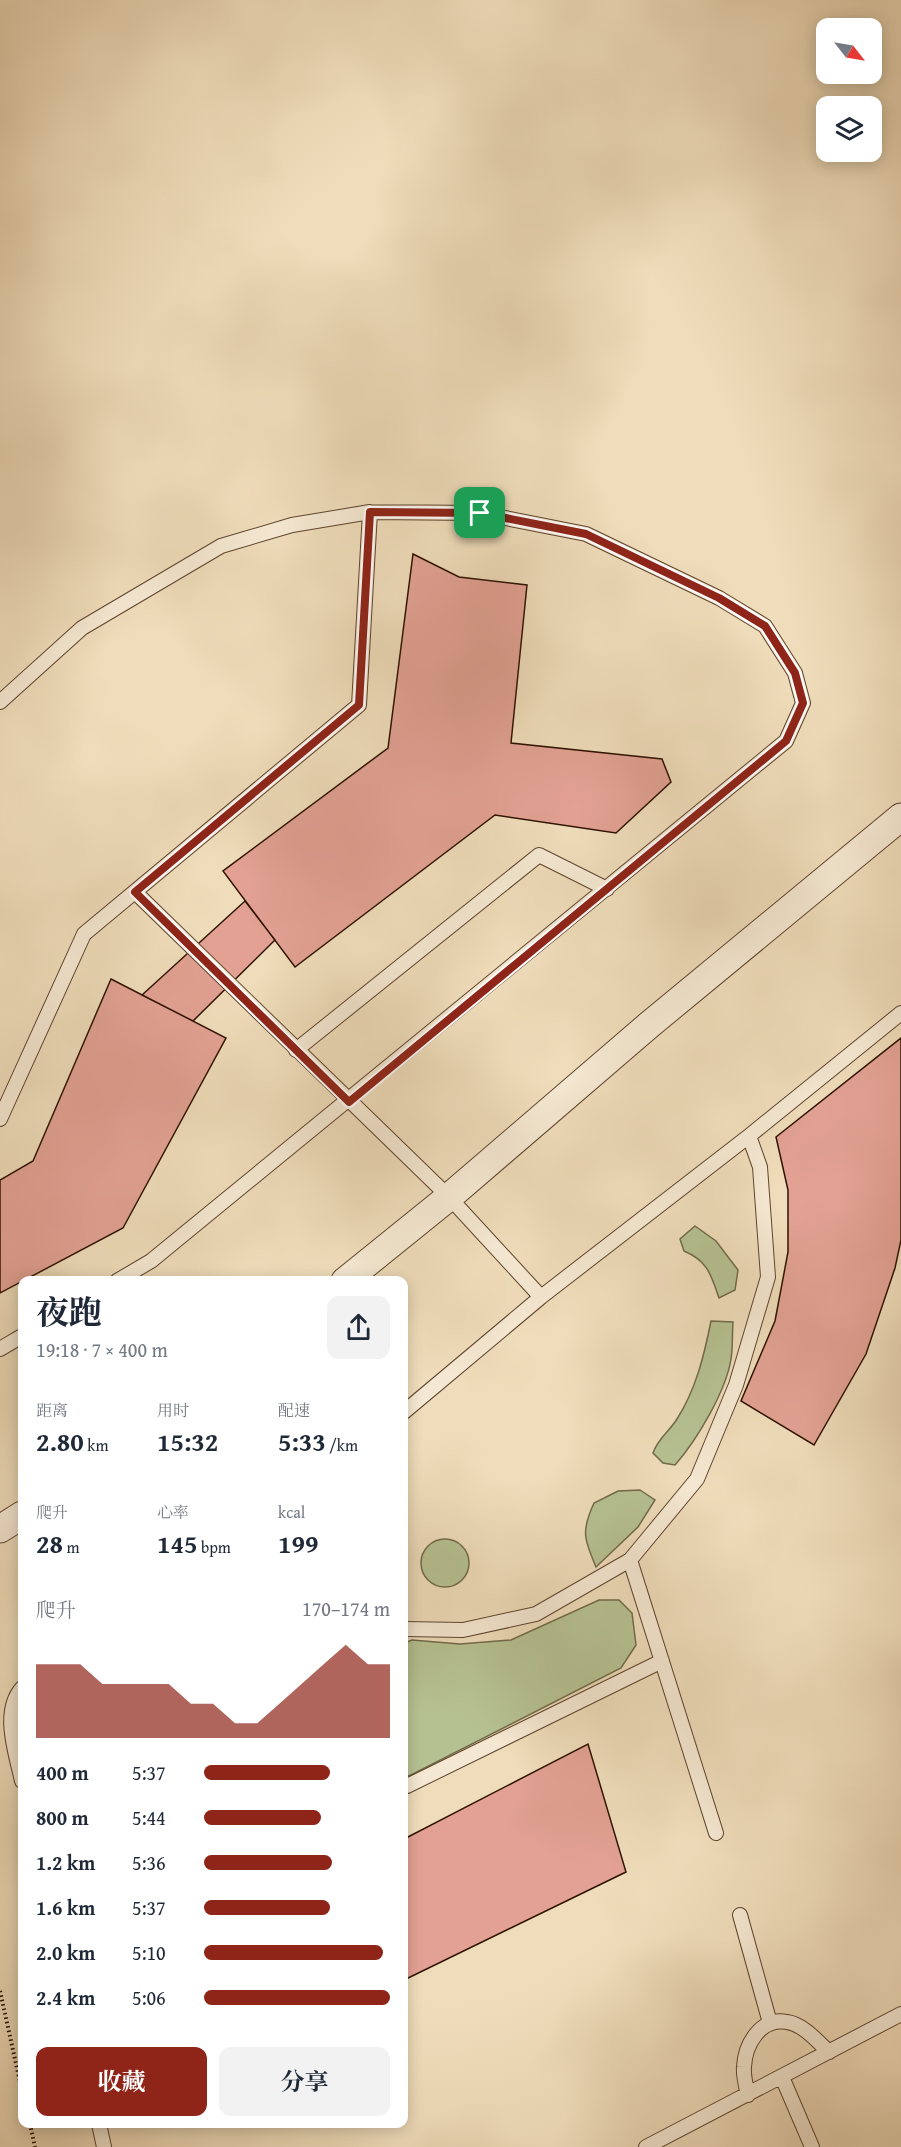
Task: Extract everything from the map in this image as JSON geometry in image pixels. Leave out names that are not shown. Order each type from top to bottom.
[{"type":"street","points":[[351,1276],[449,1197],[649,1025],[901,817]]},
{"type":"street","points":[[0,1529],[18,1518]]},
{"type":"lane","points":[[0,702],[82,628],[221,546],[292,525],[370,512],[480,513],[586,534],[719,598],[765,626],[795,673],[803,703],[786,741],[349,1102],[151,1261],[126,1276]]},
{"type":"lane","points":[[0,1119],[84,934],[359,705],[370,512]]},
{"type":"lane","points":[[296,1050],[539,855],[607,890]]},
{"type":"lane","points":[[135,892],[449,1197],[541,1297]]},
{"type":"lane","points":[[408,1409],[541,1297],[749,1136],[901,1013]]},
{"type":"lane","points":[[408,1629],[463,1630],[536,1614],[630,1560],[697,1479],[736,1385],[768,1277],[760,1167],[749,1136]]},
{"type":"lane","points":[[0,1349],[18,1338]]},
{"type":"lane","points":[[630,1560],[716,1833]]},
{"type":"lane","points":[[408,1786],[662,1660]]},
{"type":"lane","points":[[18,1693],[15,1696],[12,1732],[18,1761]]},
{"type":"lane","points":[[740,1915],[770,2022]]},
{"type":"lane","points":[[646,2147],[901,2013]]},
{"type":"lane","points":[[748,2095],[743,2067],[752,2037],[770,2022],[789,2022],[808,2033],[829,2052]]},
{"type":"lane","points":[[782,2077],[812,2147]]},
{"type":"lane","points":[[100,2128],[104,2147]]},
{"type":"path","points":[[0,1991],[18,2073]]},
{"type":"path","points":[[31,2128],[35,2147]]},
{"type":"green space","points":[[695,1226],[716,1241],[738,1270],[735,1290],[719,1298],[708,1270],[698,1259],[684,1251],[680,1239]]},
{"type":"green space","points":[[711,1321],[733,1322],[732,1354],[728,1372],[717,1400],[692,1442],[675,1465],[663,1463],[653,1453],[684,1408],[702,1359]]},
{"type":"green space","points":[[640,1490],[655,1500],[638,1527],[596,1567],[586,1535],[587,1521],[594,1503],[618,1491]]},
{"type":"green space","points":[[445,1539],[462,1546],[469,1563],[462,1580],[445,1587],[428,1580],[421,1563],[428,1546]]},
{"type":"green space","points":[[599,1600],[619,1600],[632,1613],[636,1645],[621,1668],[408,1776],[408,1642],[460,1644],[511,1640]]},
{"type":"building","points":[[413,554],[459,577],[527,585],[511,743],[662,759],[671,782],[616,833],[495,815],[295,967],[223,871],[388,748]]},
{"type":"building","points":[[245,901],[275,940],[193,1021],[142,995]]},
{"type":"building","points":[[111,979],[226,1038],[123,1228],[32,1276],[18,1276],[18,1283],[0,1293],[0,1180],[33,1161]]},
{"type":"building","points":[[901,1038],[901,1240],[895,1268],[866,1354],[814,1445],[741,1401],[775,1321],[788,1252],[788,1190],[776,1137]]},
{"type":"building","points":[[588,1744],[626,1872],[408,1978],[408,1837]]},
{"type":"route","points":[[370,512],[480,513],[586,534],[719,598],[765,626],[795,673],[803,703],[786,741],[349,1102],[135,892],[359,705],[370,512]]}]
